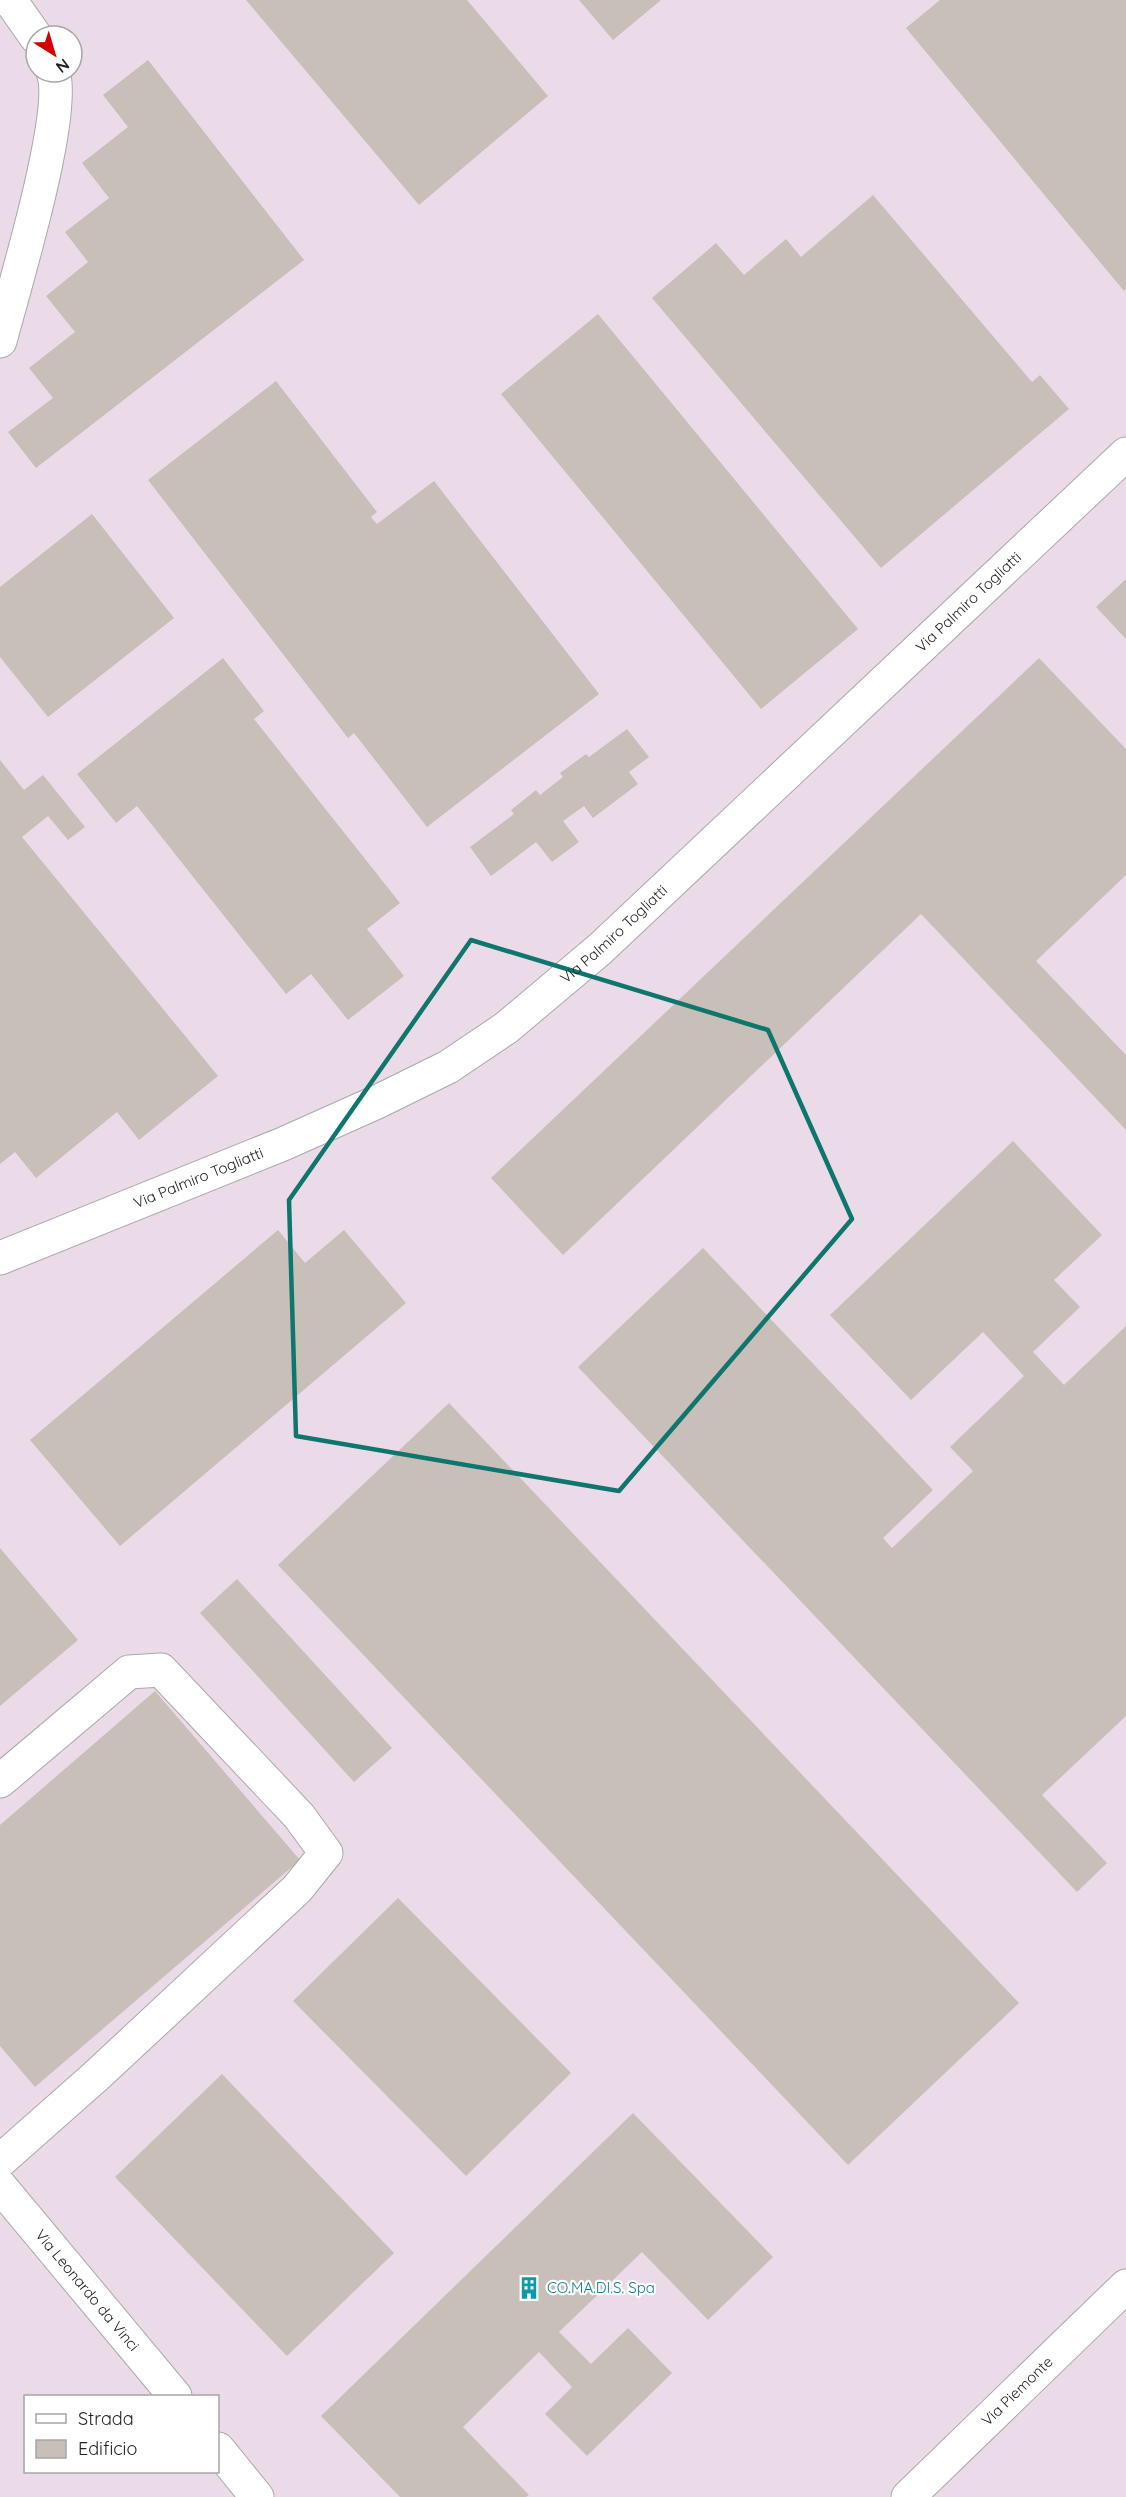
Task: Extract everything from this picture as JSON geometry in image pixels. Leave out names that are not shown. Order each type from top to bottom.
[{"type":"street","points":[[10,0],[27,24]]},
{"type":"street","points":[[0,341],[49,149],[55,84]]},
{"type":"street","name":"Via Palmiro Togliatti","points":[[0,1258],[283,1144],[377,1102],[448,1067],[506,1028],[600,949],[1126,454]]},
{"type":"street","points":[[0,1781],[129,1672],[161,1670],[299,1816],[326,1853],[297,1889],[95,2077],[0,2161]]},
{"type":"street","name":"Via Leonardo da Vinci","points":[[7,2207],[173,2395]]},
{"type":"street","name":"Via Piemonte","points":[[908,2497],[1126,2286]]},
{"type":"street","points":[[219,2449],[258,2497]]},
{"type":"highlighted area","points":[[471,940],[768,1030],[852,1219],[619,1491],[296,1436],[289,1200]]},
{"type":"shaded area","points":[[0,0],[1126,0],[1126,2497],[0,2497]]},
{"type":"building","points":[[246,0],[467,0],[548,96],[419,205]]},
{"type":"building","points":[[579,0],[661,0],[613,40]]},
{"type":"building","points":[[940,0],[1126,0],[1126,289],[1124,291],[906,28]]},
{"type":"building","points":[[148,60],[304,260],[36,468],[8,432],[53,398],[29,368],[75,332],[46,296],[88,262],[65,232],[109,198],[82,163],[128,127],[103,95]]},
{"type":"building","points":[[873,195],[1032,382],[1040,375],[1069,409],[881,568],[652,298],[716,243],[744,275],[786,239],[801,257]]},
{"type":"building","points":[[598,314],[858,629],[761,709],[501,394]]},
{"type":"building","points":[[276,381],[377,512],[371,517],[377,524],[434,481],[599,694],[427,827],[354,733],[348,738],[148,480]]},
{"type":"building","points":[[92,514],[174,618],[48,717],[0,657],[0,587]]},
{"type":"building","points":[[1126,579],[1126,639],[1096,607]]},
{"type":"building","points":[[223,658],[264,711],[254,719],[400,903],[367,929],[404,976],[348,1020],[311,974],[286,994],[137,806],[116,823],[77,774]]},
{"type":"building","points":[[1039,658],[1126,749],[1126,875],[1036,961],[1126,1055],[1126,1130],[921,914],[563,1255],[491,1178]]},
{"type":"building","points":[[627,729],[649,757],[629,772],[638,784],[593,818],[584,806],[563,821],[579,842],[552,862],[536,842],[491,876],[470,847],[514,814],[511,810],[536,790],[540,795],[563,777],[560,773],[586,754],[589,757]]},
{"type":"building","points":[[0,760],[24,790],[43,775],[85,827],[68,840],[48,816],[22,837],[218,1076],[139,1140],[117,1112],[36,1178],[15,1152],[0,1164]]},
{"type":"building","points":[[1013,1141],[1102,1235],[1054,1280],[1080,1307],[1033,1352],[1064,1385],[1126,1326],[1126,1716],[1042,1795],[1107,1863],[1077,1892],[578,1367],[703,1248],[933,1490],[883,1538],[892,1548],[973,1471],[950,1447],[1024,1376],[983,1332],[911,1400],[830,1315]]},
{"type":"building","points":[[278,1230],[305,1263],[344,1230],[406,1303],[120,1546],[30,1440]]},
{"type":"building","points":[[449,1403],[1019,2003],[848,2165],[278,1565]]},
{"type":"building","points":[[0,1548],[78,1640],[0,1706]]},
{"type":"building","points":[[237,1579],[392,1748],[354,1782],[200,1613]]},
{"type":"building","points":[[155,1691],[300,1860],[35,2087],[0,2046],[0,1825]]},
{"type":"building","points":[[398,1898],[571,2073],[466,2176],[293,2001]]},
{"type":"building","points":[[222,2074],[394,2253],[287,2356],[115,2177]]},
{"type":"building","name":"CO.MA.DI.S. Spa","points":[[633,2113],[773,2257],[708,2320],[642,2252],[559,2332],[591,2364],[628,2328],[672,2373],[587,2456],[545,2414],[572,2387],[539,2352],[463,2427],[529,2495],[526,2497],[400,2497],[321,2416]]},
{"type":"place","name":"CO.MA.DI.S. Spa","points":[[529,2288]]}]
